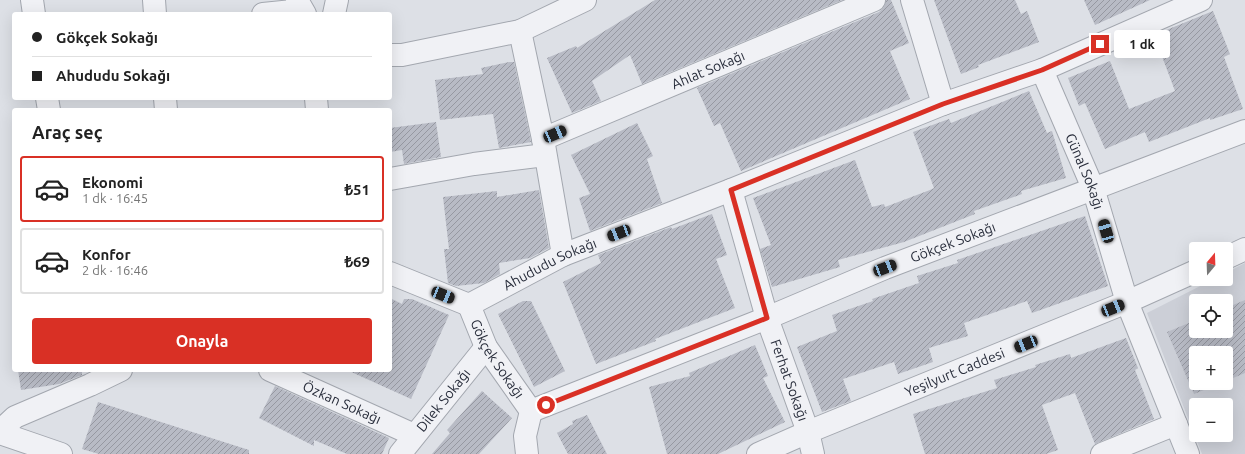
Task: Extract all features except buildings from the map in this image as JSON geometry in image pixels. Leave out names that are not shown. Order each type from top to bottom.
[{"type":"street","points":[[32,0],[34,12]]},
{"type":"street","points":[[154,0],[155,12]]},
{"type":"street","points":[[334,12],[337,0]]},
{"type":"street","points":[[392,55],[402,55],[520,31],[585,0]]},
{"type":"street","name":"Ahlat Sokağı","points":[[392,179],[474,164],[544,147],[874,0]]},
{"type":"street","points":[[912,0],[943,104]]},
{"type":"street","name":"Ahududu Sokağı","points":[[469,305],[563,254],[731,190],[943,104],[1042,70],[1201,0]]},
{"type":"street","points":[[276,12],[301,8]]},
{"type":"street","points":[[520,31],[544,147],[563,254]]},
{"type":"street","name":"Günal Sokağı","points":[[1042,70],[1093,188],[1127,302],[1188,454]]},
{"type":"street","name":"Gökçek Sokağı","points":[[469,305],[486,347],[531,411],[767,318],[885,268],[1245,131]]},
{"type":"street","name":"Ferhat Sokağı","points":[[731,190],[767,318],[808,432],[813,454]]},
{"type":"street","points":[[1233,255],[1245,250]]},
{"type":"street","points":[[392,274],[469,305]]},
{"type":"street","name":"Yeşilyurt Caddesi","points":[[758,454],[1189,275]]},
{"type":"street","name":"Dilek Sokağı","points":[[400,454],[486,347]]},
{"type":"street","points":[[60,454],[0,432],[15,417],[89,378],[113,372]]},
{"type":"street","name":"Özkan Sokağı","points":[[274,372],[414,435]]},
{"type":"street","points":[[527,454],[525,436],[531,411]]},
{"type":"street","points":[[1102,454],[1176,424]]},
{"type":"shaded area","points":[[1245,263],[1245,454],[1202,454],[1197,442],[1233,442],[1233,398],[1189,398],[1189,421],[1147,313],[1200,286],[1233,286],[1233,269]]},
{"type":"route","points":[[546,405],[767,318],[731,190],[943,104],[1042,70],[1100,44]]}]
